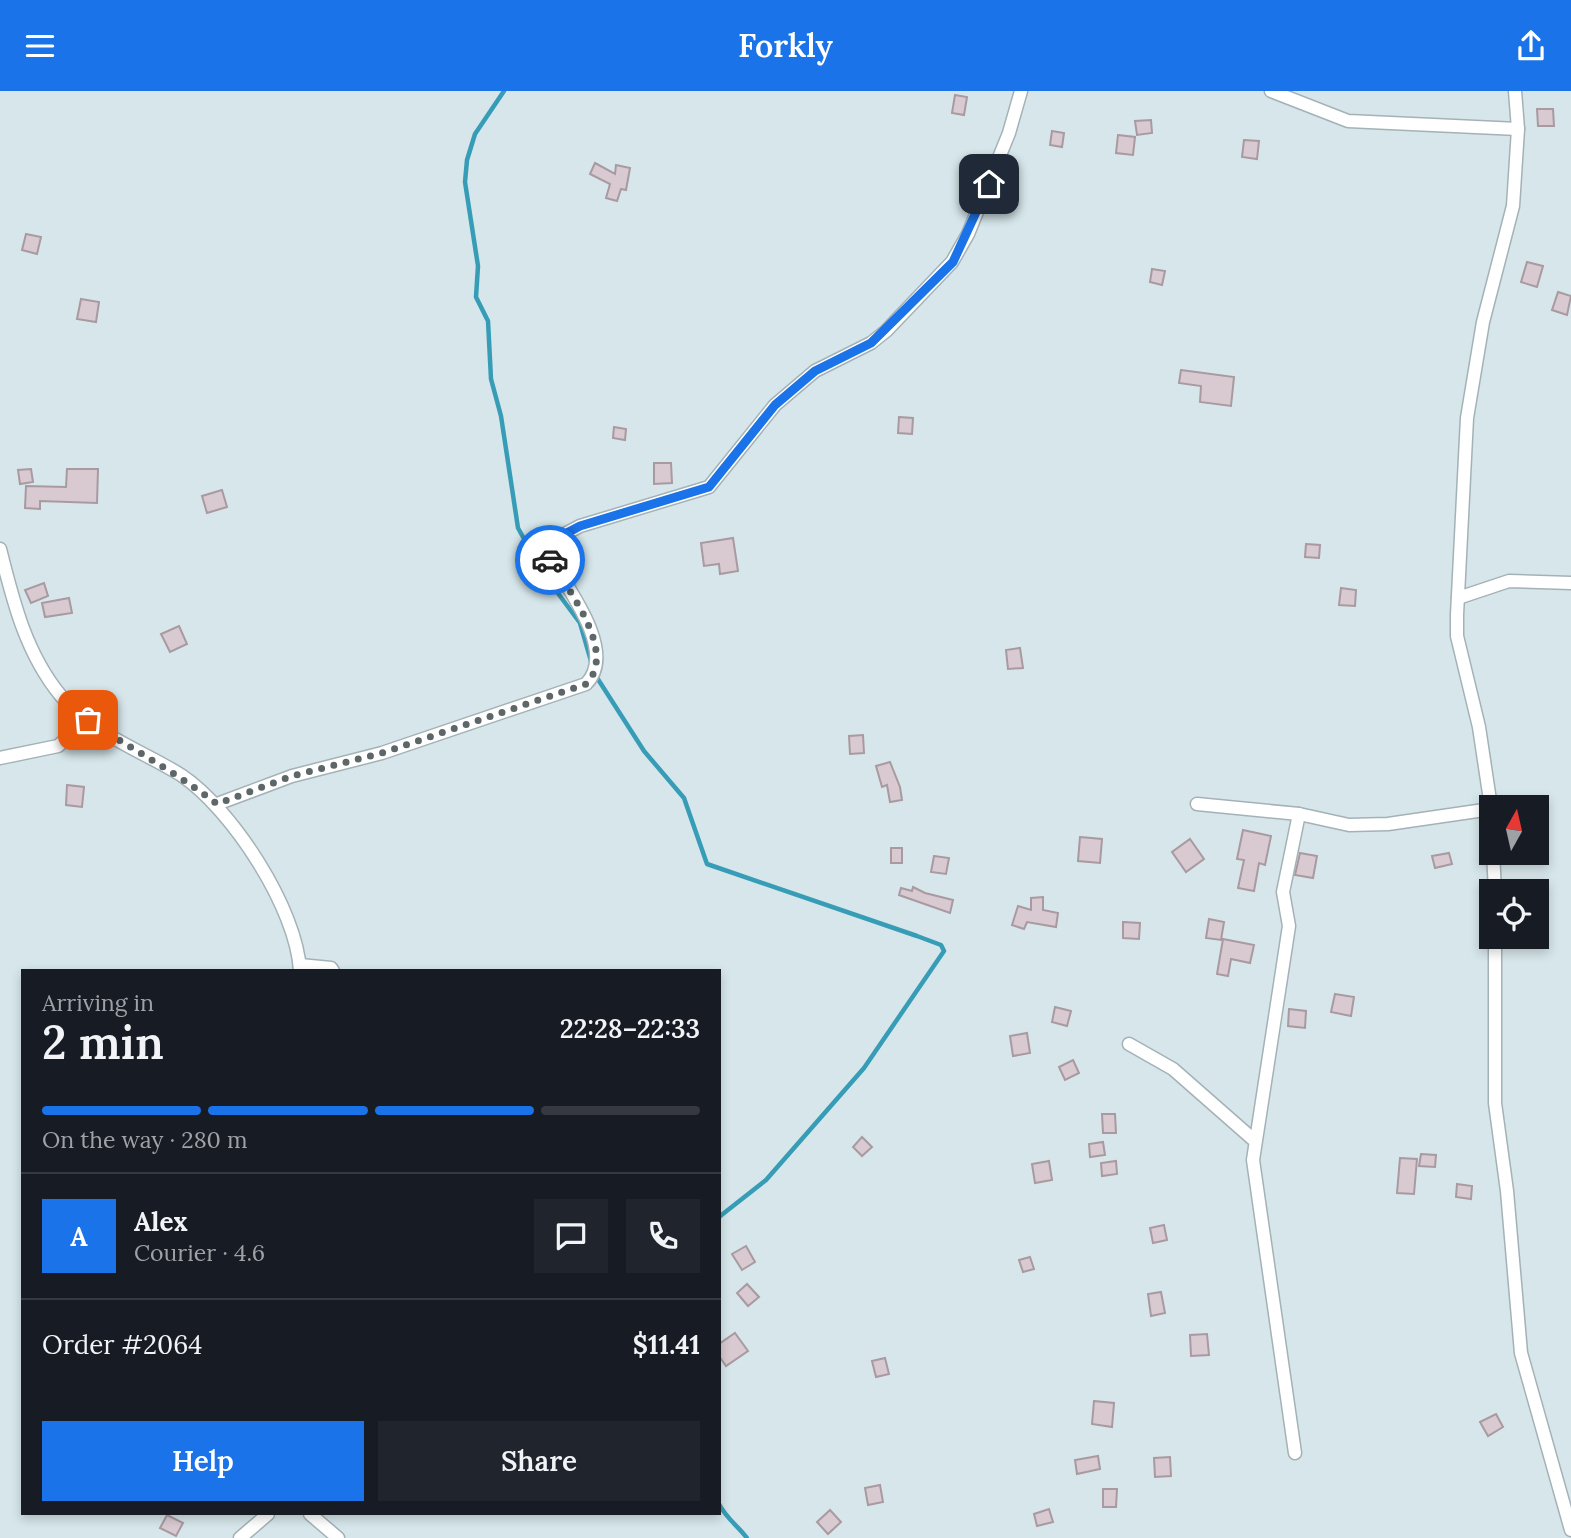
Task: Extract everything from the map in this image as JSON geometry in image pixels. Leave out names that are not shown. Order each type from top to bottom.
[{"type":"street","points":[[217,804],[292,776],[382,753],[586,684],[595,675],[597,666],[590,627],[545,552],[546,544],[580,526],[709,487],[775,405],[815,371],[871,343],[886,331],[953,262],[968,234],[1009,133],[1021,91]]},
{"type":"street","points":[[1271,91],[1348,121],[1518,129]]},
{"type":"street","points":[[1489,795],[1479,727],[1457,636],[1458,598],[1467,418],[1483,322],[1513,206],[1518,129],[1515,91]]},
{"type":"street","points":[[0,549],[18,617],[35,656],[61,697],[88,720],[131,749],[181,775],[217,804],[247,845],[281,902],[300,968],[332,969]]},
{"type":"street","points":[[1458,598],[1509,582],[1571,583]]},
{"type":"street","points":[[0,758],[58,746],[88,720]]},
{"type":"street","points":[[1197,804],[1299,814],[1349,825],[1388,824],[1479,810]]},
{"type":"street","points":[[1295,1453],[1253,1160],[1289,926],[1283,892],[1299,814]]},
{"type":"street","points":[[1495,949],[1495,1103],[1507,1191],[1521,1353],[1571,1531]]},
{"type":"street","points":[[1129,1044],[1173,1069],[1255,1141]]},
{"type":"street","points":[[240,1538],[267,1515]]},
{"type":"street","points":[[311,1515],[338,1538]]},
{"type":"building","points":[[955,95],[967,97],[964,115],[952,113]]},
{"type":"building","points":[[1537,109],[1553,109],[1554,126],[1538,126]]},
{"type":"building","points":[[1151,120],[1152,133],[1137,135],[1135,121]]},
{"type":"building","points":[[1052,131],[1064,133],[1062,147],[1050,145]]},
{"type":"building","points":[[1118,135],[1135,137],[1133,155],[1116,153]]},
{"type":"building","points":[[1244,140],[1259,141],[1257,159],[1242,157]]},
{"type":"building","points":[[595,163],[615,174],[616,165],[630,168],[626,190],[621,189],[617,201],[606,198],[610,184],[590,174]]},
{"type":"building","points":[[26,234],[41,237],[37,254],[22,250]]},
{"type":"building","points":[[1527,262],[1543,266],[1537,287],[1521,282]]},
{"type":"building","points":[[1152,269],[1165,271],[1162,285],[1150,282]]},
{"type":"building","points":[[1558,292],[1571,296],[1567,315],[1552,310]]},
{"type":"building","points":[[81,299],[99,302],[96,322],[77,319]]},
{"type":"building","points":[[1181,370],[1234,377],[1231,406],[1200,402],[1201,386],[1179,383]]},
{"type":"building","points":[[899,417],[913,418],[912,434],[898,433]]},
{"type":"building","points":[[614,427],[626,429],[625,440],[613,438]]},
{"type":"building","points":[[654,463],[671,463],[672,483],[654,484]]},
{"type":"building","points":[[31,469],[33,482],[20,484],[18,470]]},
{"type":"building","points":[[67,469],[98,469],[97,503],[40,501],[40,509],[25,508],[26,486],[66,487]]},
{"type":"building","points":[[222,490],[227,507],[207,513],[202,496]]},
{"type":"building","points":[[733,538],[738,571],[720,574],[719,564],[704,566],[701,543]]},
{"type":"building","points":[[1306,544],[1320,545],[1319,558],[1305,557]]},
{"type":"building","points":[[44,583],[48,596],[31,603],[25,590]]},
{"type":"building","points":[[1341,588],[1356,590],[1355,606],[1339,605]]},
{"type":"building","points":[[69,598],[72,613],[45,617],[42,603]]},
{"type":"building","points":[[179,626],[187,644],[170,652],[161,634]]},
{"type":"building","points":[[1020,648],[1023,668],[1008,669],[1006,650]]},
{"type":"building","points":[[863,735],[864,753],[850,754],[849,736]]},
{"type":"building","points":[[890,762],[902,800],[890,802],[887,785],[882,787],[876,766]]},
{"type":"building","points":[[67,785],[84,787],[82,807],[66,805]]},
{"type":"building","points":[[1243,830],[1271,836],[1265,865],[1259,863],[1254,891],[1238,888],[1244,860],[1237,859]]},
{"type":"building","points":[[1080,837],[1102,839],[1100,863],[1078,861]]},
{"type":"building","points":[[1190,839],[1204,859],[1186,872],[1172,852]]},
{"type":"building","points":[[891,848],[902,848],[902,863],[891,863]]},
{"type":"building","points":[[1300,853],[1317,856],[1313,878],[1295,875]]},
{"type":"building","points":[[1449,853],[1452,864],[1435,868],[1432,856]]},
{"type":"building","points":[[934,856],[949,858],[946,874],[931,872]]},
{"type":"building","points":[[913,887],[953,900],[950,913],[899,895],[901,888],[912,891]]},
{"type":"building","points":[[1043,897],[1043,910],[1058,913],[1056,927],[1027,922],[1024,929],[1012,925],[1018,906],[1031,910],[1031,898]]},
{"type":"building","points":[[1209,919],[1224,922],[1221,940],[1206,938]]},
{"type":"building","points":[[1123,922],[1140,923],[1139,939],[1123,938]]},
{"type":"building","points":[[1223,939],[1254,945],[1250,963],[1231,959],[1228,976],[1217,974]]},
{"type":"building","points":[[1335,994],[1354,997],[1351,1016],[1331,1012]]},
{"type":"building","points":[[1055,1007],[1071,1011],[1067,1026],[1052,1022]]},
{"type":"building","points":[[1289,1009],[1306,1011],[1305,1028],[1288,1026]]},
{"type":"building","points":[[1027,1033],[1030,1053],[1013,1056],[1010,1036]]},
{"type":"building","points":[[1073,1060],[1079,1073],[1065,1080],[1059,1067]]},
{"type":"building","points":[[1102,1114],[1115,1114],[1116,1133],[1103,1133]]},
{"type":"building","points":[[862,1137],[872,1147],[862,1156],[853,1147]]},
{"type":"building","points":[[1103,1142],[1105,1155],[1090,1157],[1089,1144]]},
{"type":"building","points":[[1421,1154],[1436,1155],[1435,1167],[1419,1166]]},
{"type":"building","points":[[1400,1158],[1417,1159],[1414,1194],[1397,1193]]},
{"type":"building","points":[[1049,1161],[1052,1180],[1035,1183],[1032,1164]]},
{"type":"building","points":[[1116,1161],[1117,1174],[1102,1176],[1101,1163]]},
{"type":"building","points":[[1457,1184],[1472,1186],[1471,1199],[1456,1197]]},
{"type":"building","points":[[1164,1225],[1167,1240],[1153,1243],[1150,1228]]},
{"type":"building","points":[[746,1246],[755,1262],[742,1270],[732,1254]]},
{"type":"building","points":[[1030,1257],[1034,1269],[1023,1272],[1019,1260]]},
{"type":"building","points":[[747,1284],[759,1297],[748,1306],[737,1293]]},
{"type":"building","points":[[1161,1292],[1165,1313],[1151,1316],[1148,1294]]},
{"type":"building","points":[[735,1333],[748,1351],[726,1366],[721,1359],[721,1343]]},
{"type":"building","points":[[1207,1334],[1209,1355],[1191,1356],[1190,1335]]},
{"type":"building","points":[[885,1358],[889,1374],[876,1377],[872,1361]]},
{"type":"building","points":[[1094,1401],[1114,1403],[1112,1427],[1092,1424]]},
{"type":"building","points":[[1496,1414],[1503,1427],[1488,1436],[1480,1422]]},
{"type":"building","points":[[1098,1456],[1100,1469],[1077,1474],[1075,1460]]},
{"type":"building","points":[[1170,1457],[1171,1476],[1155,1477],[1154,1458]]},
{"type":"building","points":[[880,1485],[883,1502],[868,1505],[865,1488]]},
{"type":"building","points":[[1103,1489],[1117,1489],[1116,1507],[1103,1507]]},
{"type":"building","points":[[1049,1509],[1053,1522],[1037,1526],[1034,1514]]},
{"type":"building","points":[[830,1510],[841,1522],[828,1534],[817,1522]]},
{"type":"building","points":[[167,1515],[183,1523],[176,1536],[160,1528]]},
{"type":"waterway","points":[[504,91],[475,134],[467,160],[465,182],[478,266],[476,297],[488,321],[491,379],[501,416],[518,528],[543,573],[580,623],[591,661]]},
{"type":"waterway","points":[[594,673],[644,751],[684,798],[707,864],[917,936],[941,945],[944,951],[864,1068],[766,1180],[721,1215]]},
{"type":"waterway","points":[[721,1507],[747,1538]]},
{"type":"way so far","points":[[88,720],[131,749],[181,775],[217,804],[292,776],[337,767],[382,753],[586,684],[595,675],[597,666],[590,627],[550,560]]},
{"type":"route","points":[[550,560],[545,552],[546,544],[580,526],[709,487],[775,405],[815,371],[871,343],[886,331],[953,262],[989,184]]}]
